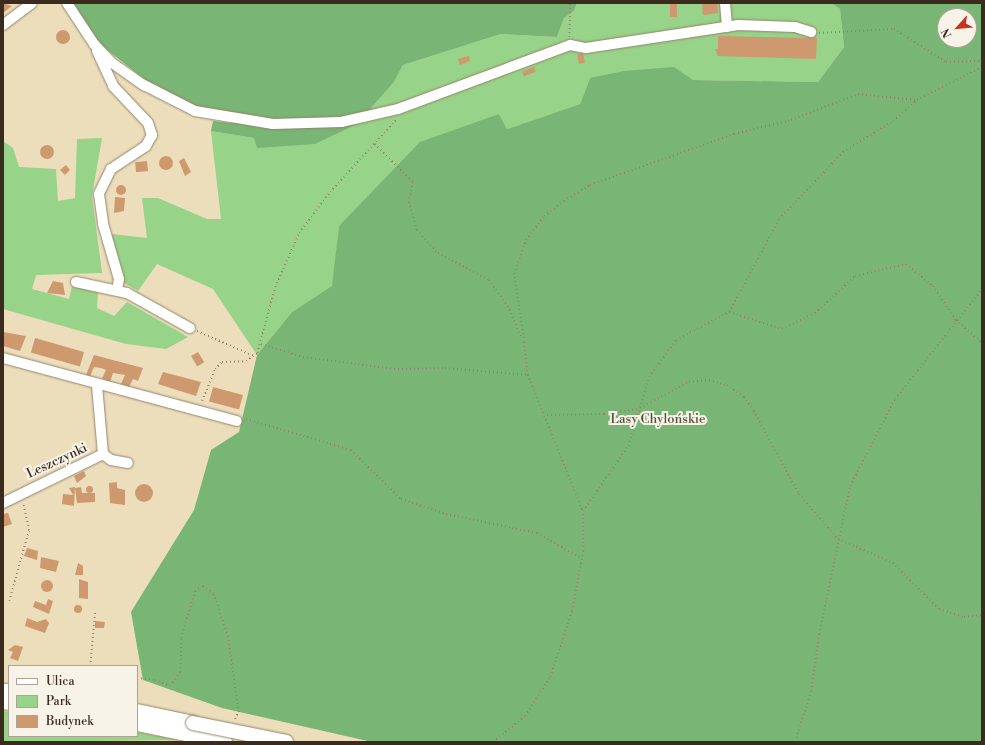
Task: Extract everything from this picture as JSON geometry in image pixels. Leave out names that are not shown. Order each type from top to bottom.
[{"type":"highway","points":[[138,711],[286,742]]},
{"type":"highway","points":[[138,724],[224,742]]},
{"type":"street","points":[[3,25],[32,3]]},
{"type":"street","points":[[66,3],[94,44],[112,63],[144,85],[195,111],[215,117],[273,124],[341,122],[398,109],[570,45],[586,48],[727,27],[795,28],[812,32]]},
{"type":"street","points":[[725,3],[727,27]]},
{"type":"street","points":[[94,44],[113,86],[148,123],[152,135],[146,146],[111,169],[99,194],[103,224],[119,279],[118,290]]},
{"type":"street","points":[[76,282],[118,290],[190,328]]},
{"type":"street","points":[[3,358],[97,385],[237,420]]},
{"type":"street","name":"Leszczynki","points":[[3,503],[22,492],[103,454],[97,385]]},
{"type":"street","points":[[103,454],[111,460],[128,463]]},
{"type":"path","points":[[570,3],[570,45]]},
{"type":"path","points":[[812,32],[894,29],[946,62],[982,61]]},
{"type":"path","points":[[583,511],[628,446],[650,377],[676,340],[729,312],[779,219],[843,152],[893,121],[917,100],[982,67]]},
{"type":"path","points":[[494,742],[525,716],[550,677],[572,611],[582,559],[583,511],[547,415],[528,375],[514,274],[526,240],[544,216],[564,201],[590,185],[734,134],[791,120],[858,94],[917,100]]},
{"type":"path","points":[[198,411],[210,379],[222,362],[246,361],[254,356],[261,344],[275,287],[299,233],[330,192],[399,118],[398,109]]},
{"type":"path","points":[[375,144],[413,182],[409,202],[417,230],[438,253],[489,280],[508,306],[524,342]]},
{"type":"path","points":[[729,312],[782,329],[815,313],[855,276],[906,264],[933,286],[956,320],[982,343]]},
{"type":"path","points":[[795,742],[811,691],[838,539],[850,486],[883,421],[912,373],[982,289]]},
{"type":"path","points":[[190,328],[254,356]]},
{"type":"path","points":[[261,344],[303,357],[394,369],[445,368],[528,375]]},
{"type":"path","points":[[547,415],[604,414],[640,408],[688,382],[709,380],[727,385],[754,411],[799,494],[838,539],[893,563],[939,609],[964,617],[982,616]]},
{"type":"path","points":[[237,420],[243,418],[351,450],[401,499],[446,514],[538,533],[582,559]]},
{"type":"path","points":[[9,601],[29,530],[22,492]]},
{"type":"path","points":[[982,494],[982,514]]},
{"type":"path","points":[[138,678],[155,680],[170,686],[180,672],[181,638],[195,591],[203,586],[214,594],[228,636],[239,710],[234,724]]},
{"type":"path","points":[[90,665],[95,611]]},
{"type":"green space","points":[[71,3],[577,3],[574,11],[564,18],[557,37],[501,34],[403,65],[394,82],[357,124],[315,144],[257,148],[254,138],[211,131],[213,121],[231,123],[231,116],[212,113],[158,90],[101,45]]},
{"type":"green space","points":[[577,3],[831,3],[840,9],[844,47],[818,82],[693,80],[681,75],[590,78],[580,104],[507,129],[499,114],[339,226],[333,286],[292,312],[257,355],[213,289],[157,264],[138,291],[124,283],[112,234],[147,238],[142,198],[158,198],[207,219],[221,219],[211,131],[254,138],[357,124],[394,82],[403,65],[501,34],[557,37],[564,18],[574,11]]},
{"type":"green space","name":"Lasy Chylońskie","points":[[831,3],[982,3],[982,742],[372,742],[222,708],[143,680],[131,612],[194,510],[211,450],[239,432],[257,355],[292,312],[332,286],[339,226],[420,142],[499,114],[507,129],[580,104],[590,78],[624,71],[674,67],[693,80],[818,82],[844,47],[840,9]]},
{"type":"green space","points":[[102,138],[92,196],[102,273],[36,275],[32,289],[69,299],[72,286],[98,293],[97,308],[114,316],[127,302],[188,337],[166,349],[126,344],[3,309],[3,141],[13,148],[19,167],[56,169],[58,201],[75,198],[77,139]]},
{"type":"green space","points":[[3,711],[8,712],[8,737],[138,737],[138,732],[178,740],[3,742]]},
{"type":"building","points":[[3,3],[12,6],[3,13]]},
{"type":"building","points":[[670,3],[677,3],[677,17],[670,17]]},
{"type":"building","points":[[702,3],[717,3],[718,13],[703,15]]},
{"type":"building","points":[[63,30],[68,32],[70,37],[68,42],[63,44],[58,42],[56,37],[58,32]]},
{"type":"building","points":[[718,36],[817,38],[816,59],[718,56],[715,49],[718,49]]},
{"type":"building","points":[[583,53],[585,63],[579,64],[577,54]]},
{"type":"building","points":[[469,56],[470,61],[460,65],[458,59]]},
{"type":"building","points":[[534,67],[536,72],[524,77],[522,72]]},
{"type":"building","points":[[47,145],[52,147],[54,152],[52,157],[47,159],[42,157],[40,152],[42,147]]},
{"type":"building","points":[[163,156],[169,156],[173,160],[173,166],[169,170],[163,170],[159,166],[159,160]]},
{"type":"building","points":[[184,158],[191,172],[185,176],[179,161]]},
{"type":"building","points":[[147,161],[148,171],[136,172],[135,162]]},
{"type":"building","points":[[66,165],[70,170],[65,175],[60,170]]},
{"type":"building","points":[[119,185],[123,185],[125,186],[125,194],[119,195],[116,192],[116,188]]},
{"type":"building","points":[[115,197],[125,198],[124,211],[114,213]]},
{"type":"building","points":[[53,281],[63,283],[65,295],[47,293]]},
{"type":"building","points":[[3,332],[26,336],[20,351],[3,346]]},
{"type":"building","points":[[35,338],[84,352],[80,366],[31,352]]},
{"type":"building","points":[[198,352],[204,362],[197,366],[191,356]]},
{"type":"building","points":[[94,355],[143,368],[138,381],[133,379],[129,387],[121,384],[125,375],[113,373],[110,382],[102,378],[106,370],[94,367],[90,376],[86,375]]},
{"type":"building","points":[[163,372],[201,382],[196,396],[158,384]]},
{"type":"building","points":[[213,387],[243,395],[239,410],[209,401]]},
{"type":"building","points":[[84,471],[86,476],[77,483],[74,476]]},
{"type":"building","points":[[117,482],[117,488],[125,490],[125,505],[110,503],[109,483]]},
{"type":"building","points":[[144,484],[150,487],[153,493],[150,499],[144,502],[138,499],[135,493],[138,487]]},
{"type":"building","points":[[89,485],[92,486],[92,492],[89,493],[86,492],[85,489],[86,486]]},
{"type":"building","points":[[75,487],[74,506],[62,504],[63,494],[73,495],[69,488]]},
{"type":"building","points":[[81,487],[82,493],[95,493],[95,502],[77,503],[75,488]]},
{"type":"building","points":[[8,513],[12,524],[3,527],[3,514]]},
{"type":"building","points":[[27,548],[38,551],[37,560],[24,556]]},
{"type":"building","points":[[41,557],[59,561],[56,572],[40,568]]},
{"type":"building","points":[[78,563],[83,566],[83,575],[75,575]]},
{"type":"building","points":[[79,579],[88,582],[88,599],[79,598]]},
{"type":"building","points":[[47,580],[51,582],[53,586],[51,590],[47,592],[43,590],[41,586],[43,582]]},
{"type":"building","points":[[48,599],[53,601],[49,614],[33,607],[35,601],[46,605]]},
{"type":"building","points":[[76,605],[80,605],[82,609],[80,613],[76,613],[74,611],[74,607]]},
{"type":"building","points":[[27,618],[37,622],[46,619],[49,623],[45,633],[25,626]]},
{"type":"building","points":[[95,621],[105,622],[104,628],[95,628]]},
{"type":"building","points":[[15,645],[23,647],[18,661],[10,658],[13,652],[8,650]]}]
